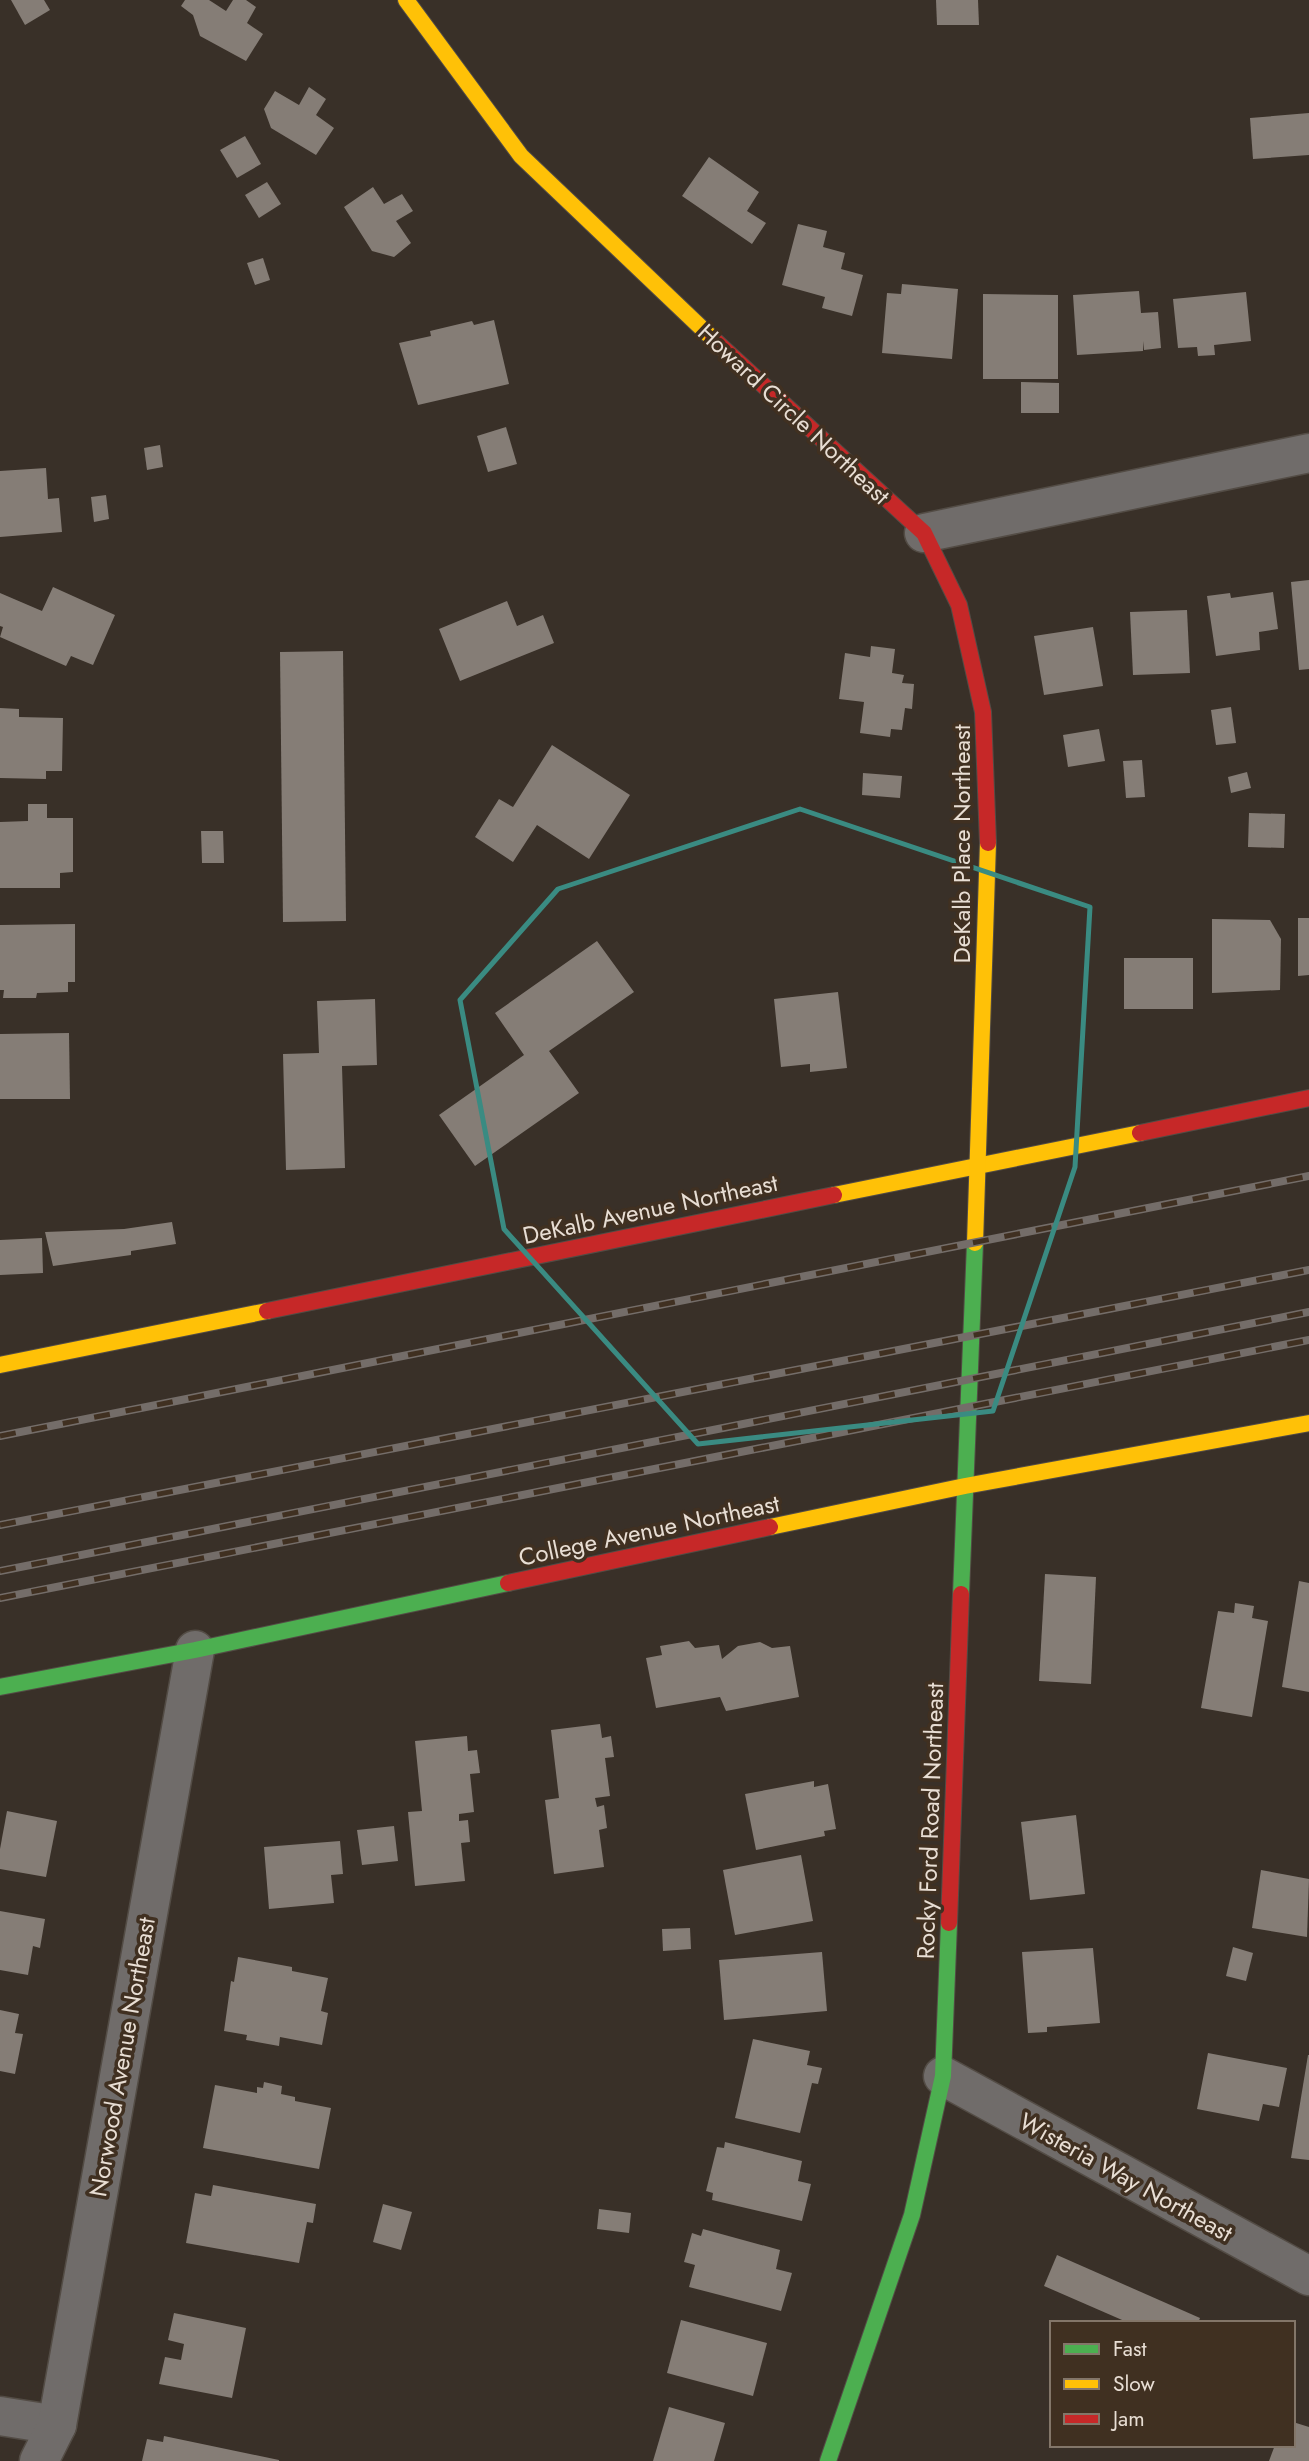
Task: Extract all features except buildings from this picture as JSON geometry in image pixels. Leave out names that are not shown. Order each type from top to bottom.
[{"type":"street","name":"Howard Circle Northeast","points":[[406,0],[521,156],[658,289],[924,533]]},
{"type":"street","points":[[924,533],[1309,453]]},
{"type":"street","name":"DeKalb Place Northeast","points":[[924,533],[959,605],[983,712],[989,862],[977,1165]]},
{"type":"street","name":"DeKalb Avenue Northeast","points":[[0,1365],[1309,1098]]},
{"type":"street","name":"Rocky Ford Road Northeast","points":[[828,2461],[912,2215],[943,2076],[977,1165]]},
{"type":"street","name":"College Avenue Northeast","points":[[0,1687],[195,1650],[964,1486],[1309,1423]]},
{"type":"street","name":"Norwood Avenue Northeast","points":[[39,2461],[57,2425],[195,1650]]},
{"type":"street","name":"Wisteria Way Northeast","points":[[943,2076],[1309,2276]]},
{"type":"street","points":[[0,2416],[57,2425]]},
{"type":"highlighted area","points":[[800,809],[1090,907],[1075,1167],[993,1411],[698,1444],[504,1229],[460,1000],[558,889]]},
{"type":"railway","points":[[0,1436],[1309,1176]]},
{"type":"railway","points":[[0,1525],[1309,1270]]},
{"type":"railway","points":[[0,1571],[1309,1312]]},
{"type":"railway","points":[[0,1598],[1309,1340]]},
{"type":"traffic: fast","points":[[961,1594],[975,1243]]},
{"type":"traffic: fast","points":[[0,1687],[195,1650],[508,1583]]},
{"type":"traffic: fast","points":[[828,2461],[912,2215],[943,2076],[949,1923]]},
{"type":"traffic: slow","points":[[406,0],[521,156],[713,339]]},
{"type":"traffic: slow","points":[[975,1243],[988,843]]},
{"type":"traffic: slow","points":[[834,1195],[1140,1133]]},
{"type":"traffic: slow","points":[[0,1365],[267,1311]]},
{"type":"traffic: slow","points":[[770,1527],[965,1486],[1309,1423]]},
{"type":"traffic: jam","points":[[713,339],[924,533],[959,605],[983,712],[988,843]]},
{"type":"traffic: jam","points":[[1140,1133],[1309,1098]]},
{"type":"traffic: jam","points":[[267,1311],[834,1195]]},
{"type":"traffic: jam","points":[[508,1583],[770,1527]]},
{"type":"traffic: jam","points":[[949,1923],[961,1594]]}]
